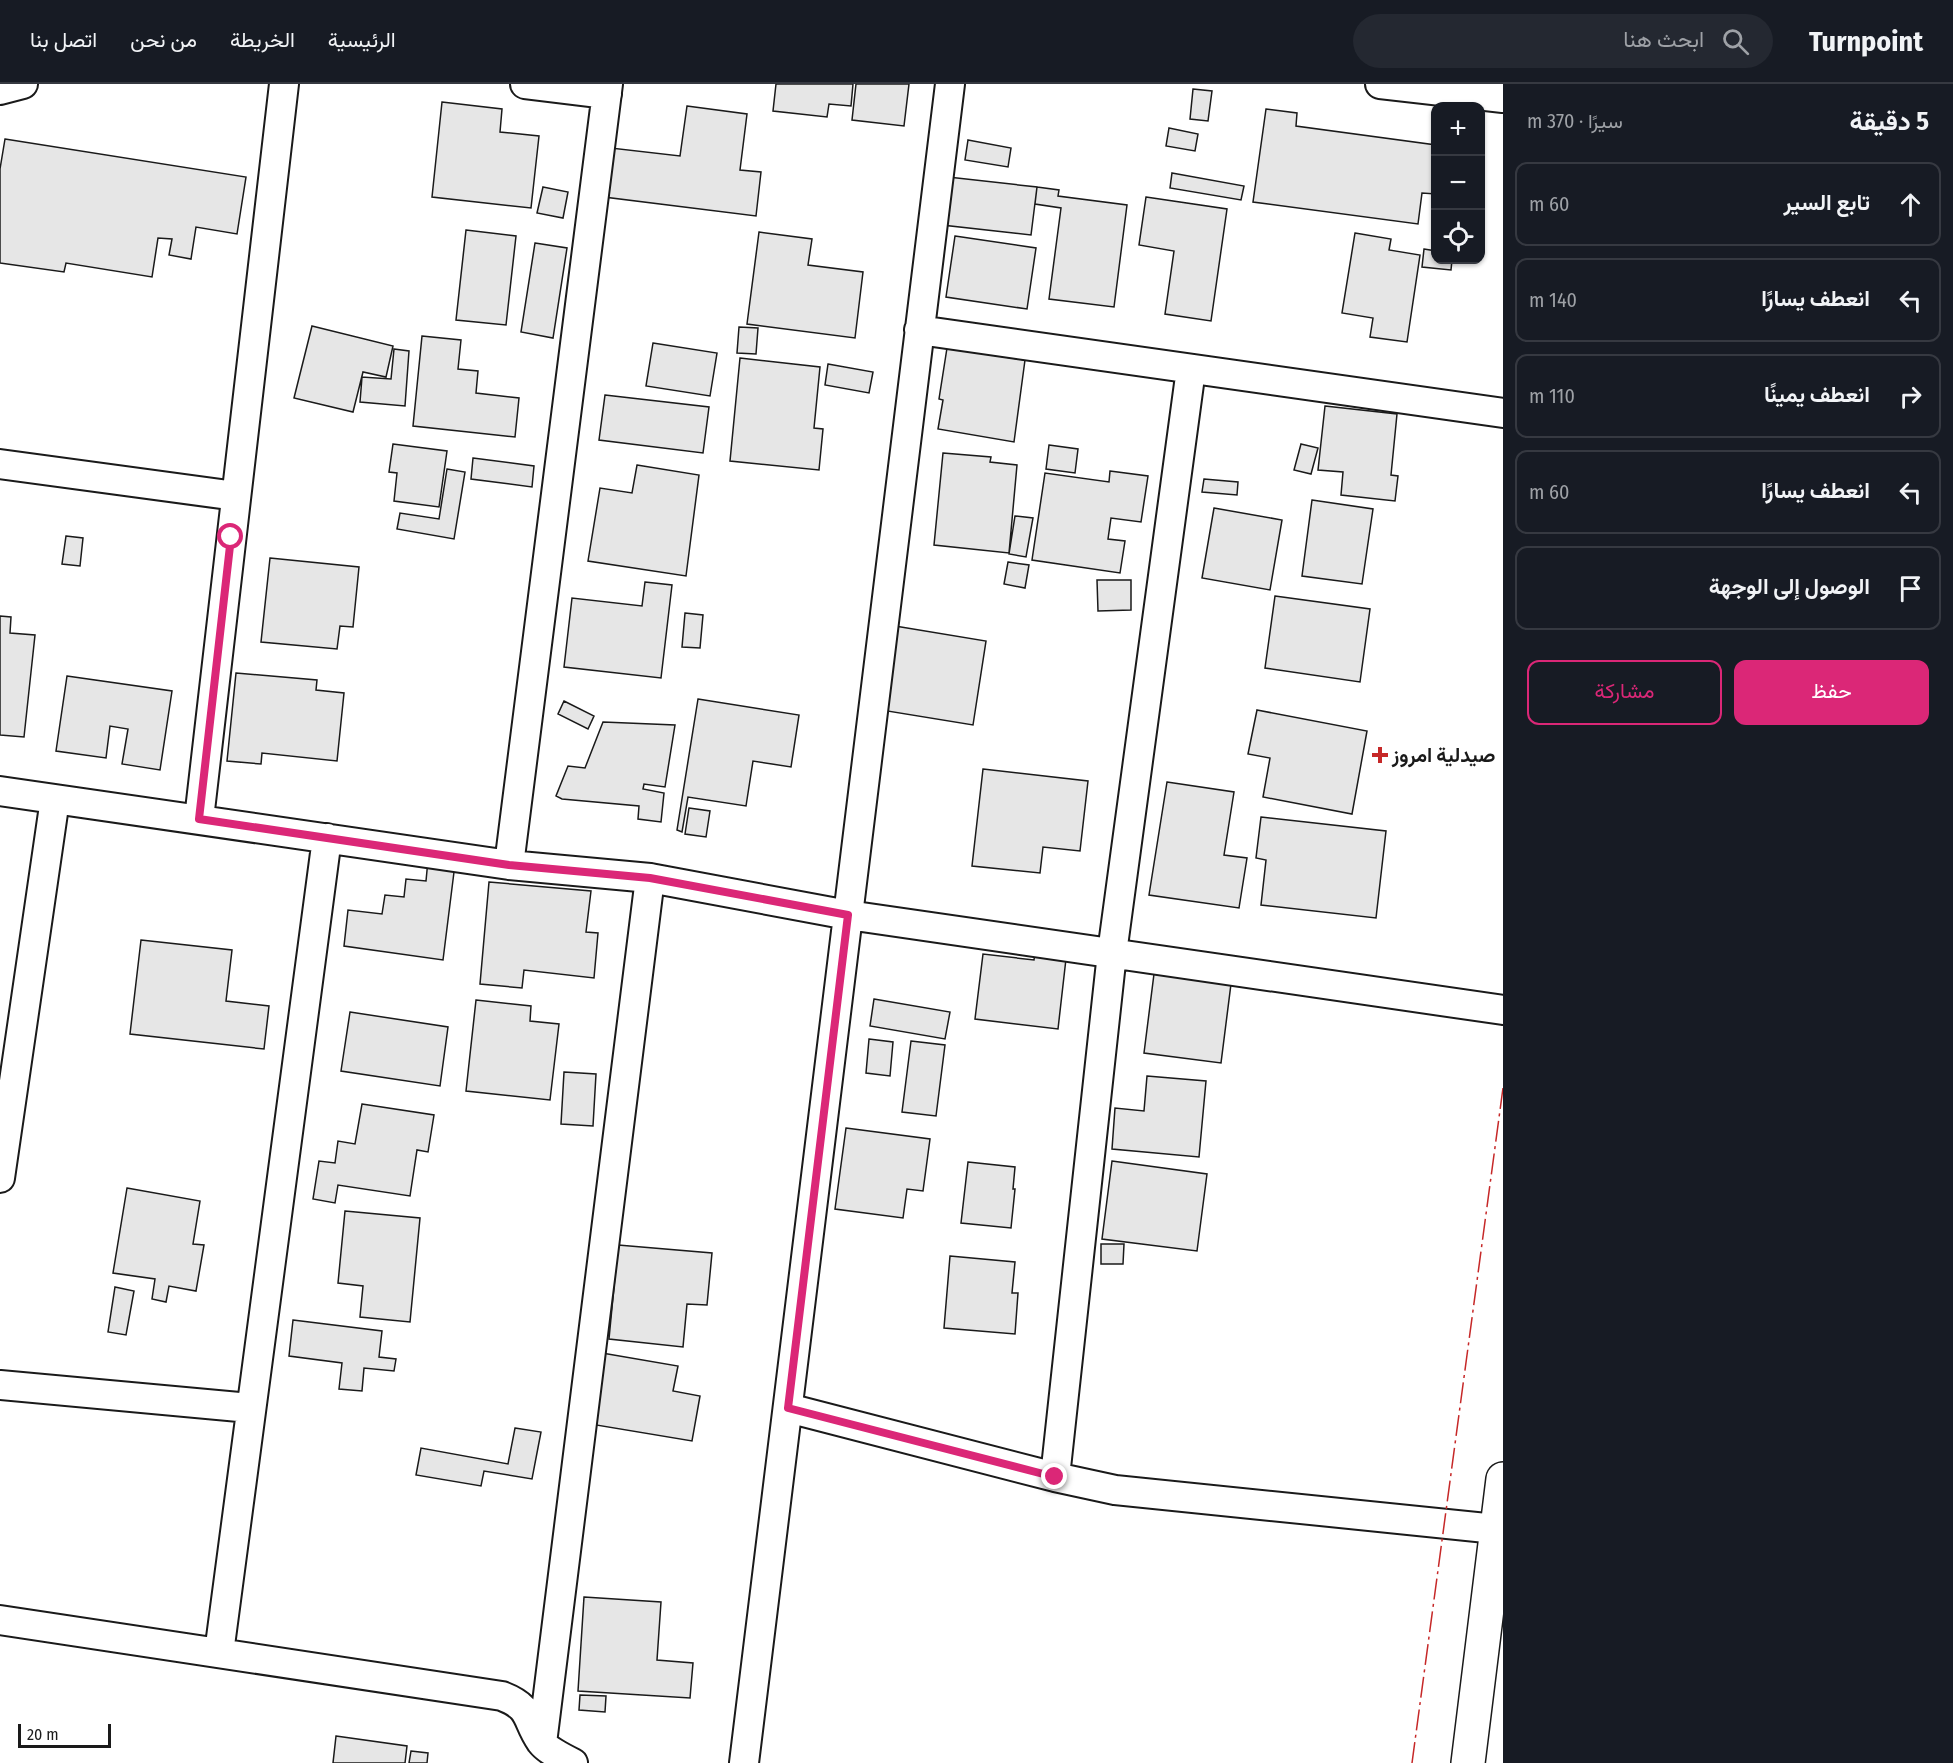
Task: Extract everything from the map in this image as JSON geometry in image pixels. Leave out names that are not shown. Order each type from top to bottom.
[{"type":"street","points":[[0,90],[23,84]]},
{"type":"street","points":[[199,819],[284,84]]},
{"type":"street","points":[[509,865],[608,89],[525,84]]},
{"type":"street","points":[[744,1763],[950,84]]},
{"type":"street","points":[[1380,84],[1503,98]]},
{"type":"street","points":[[919,330],[1503,413]]},
{"type":"street","points":[[1055,1477],[1112,953],[1191,369]]},
{"type":"street","points":[[0,464],[236,496]]},
{"type":"street","points":[[0,791],[509,865],[650,878],[848,915],[1503,1010]]},
{"type":"street","points":[[0,1178],[55,799]]},
{"type":"street","points":[[219,1653],[327,838]]},
{"type":"street","points":[[542,1743],[650,878]]},
{"type":"street","points":[[0,1385],[250,1408]]},
{"type":"street","points":[[788,1408],[1055,1477],[1115,1490],[1496,1529]]},
{"type":"street","points":[[1468,1763],[1503,1479]]},
{"type":"street","points":[[0,1620],[502,1696],[526,1710],[542,1743],[573,1763]]},
{"type":"building","points":[[776,84],[853,84],[851,106],[829,104],[827,117],[773,111]]},
{"type":"building","points":[[856,84],[909,84],[904,126],[852,120]]},
{"type":"building","points":[[1193,89],[1212,91],[1208,121],[1190,119]]},
{"type":"building","points":[[442,102],[502,109],[500,132],[539,136],[531,208],[432,197]]},
{"type":"building","points":[[687,106],[747,114],[740,170],[761,172],[756,216],[604,197],[611,148],[680,156]]},
{"type":"building","points":[[1266,109],[1297,113],[1296,126],[1431,144],[1431,194],[1422,193],[1418,224],[1253,202]]},
{"type":"building","points":[[1169,128],[1198,134],[1195,151],[1166,146]]},
{"type":"building","points":[[5,139],[246,177],[237,234],[196,227],[191,259],[169,255],[172,239],[158,238],[152,277],[66,263],[64,272],[0,263],[0,169]]},
{"type":"building","points":[[968,140],[1011,148],[1008,167],[965,160]]},
{"type":"building","points":[[1172,173],[1244,186],[1241,200],[1170,188]]},
{"type":"building","points":[[948,177],[1037,187],[1031,235],[942,225]]},
{"type":"building","points":[[543,187],[568,192],[563,218],[537,213]]},
{"type":"building","points":[[1037,187],[1059,190],[1058,196],[1127,205],[1114,307],[1049,299],[1061,208],[1035,204]]},
{"type":"building","points":[[1146,197],[1227,209],[1211,321],[1165,314],[1174,251],[1139,245]]},
{"type":"building","points":[[466,230],[516,236],[506,325],[456,320]]},
{"type":"building","points":[[759,232],[812,239],[808,265],[863,272],[855,338],[747,324]]},
{"type":"building","points":[[1355,233],[1391,239],[1389,250],[1420,255],[1407,342],[1370,337],[1373,318],[1342,313]]},
{"type":"building","points":[[955,236],[1036,248],[1027,309],[946,297]]},
{"type":"building","points":[[535,243],[567,248],[553,338],[521,332]]},
{"type":"building","points":[[1424,249],[1431,250],[1431,264],[1452,264],[1451,270],[1422,267]]},
{"type":"building","points":[[312,326],[393,346],[386,377],[363,372],[353,412],[294,398]]},
{"type":"building","points":[[739,327],[758,328],[756,354],[737,353]]},
{"type":"building","points":[[422,336],[461,340],[458,369],[478,371],[476,393],[519,398],[515,437],[413,426]]},
{"type":"building","points":[[653,343],[717,353],[710,396],[646,386]]},
{"type":"building","points":[[947,348],[1025,360],[1014,442],[938,429],[943,400],[939,399]]},
{"type":"building","points":[[394,349],[409,351],[405,406],[360,402],[362,377],[391,379]]},
{"type":"building","points":[[740,358],[820,367],[814,428],[823,429],[819,470],[730,461]]},
{"type":"building","points":[[828,364],[873,372],[869,393],[825,385]]},
{"type":"building","points":[[605,395],[709,407],[703,453],[599,440]]},
{"type":"building","points":[[1325,406],[1397,414],[1391,475],[1398,476],[1395,501],[1341,495],[1343,472],[1318,470]]},
{"type":"building","points":[[393,444],[447,451],[439,507],[394,501],[397,473],[389,472]]},
{"type":"building","points":[[1301,444],[1318,448],[1311,474],[1294,470]]},
{"type":"building","points":[[1049,445],[1078,449],[1075,473],[1046,469]]},
{"type":"building","points":[[943,453],[991,457],[990,462],[1017,465],[1009,553],[934,545]]},
{"type":"building","points":[[473,458],[534,466],[532,487],[471,479]]},
{"type":"building","points":[[637,465],[699,475],[686,576],[588,561],[600,488],[632,493]]},
{"type":"building","points":[[447,469],[465,472],[454,539],[397,529],[400,513],[439,519]]},
{"type":"building","points":[[1110,471],[1148,476],[1141,522],[1111,518],[1108,539],[1125,541],[1120,573],[1032,560],[1045,473],[1109,482]]},
{"type":"building","points":[[1204,479],[1238,482],[1237,495],[1202,492]]},
{"type":"building","points":[[1312,500],[1373,509],[1362,584],[1302,576]]},
{"type":"building","points":[[1214,508],[1282,520],[1270,590],[1202,578]]},
{"type":"building","points":[[1015,516],[1033,518],[1026,557],[1009,554]]},
{"type":"building","points":[[66,536],[83,538],[80,566],[62,564]]},
{"type":"building","points":[[270,558],[359,567],[353,627],[340,626],[337,649],[261,642]]},
{"type":"building","points":[[1008,562],[1029,565],[1025,588],[1004,584]]},
{"type":"building","points":[[1097,580],[1131,580],[1131,610],[1098,611]]},
{"type":"building","points":[[645,582],[672,585],[661,678],[564,667],[572,598],[642,606]]},
{"type":"building","points":[[1275,596],[1370,609],[1360,682],[1265,668]]},
{"type":"building","points":[[685,613],[703,615],[700,648],[682,647]]},
{"type":"building","points":[[0,616],[11,617],[10,633],[35,635],[24,737],[0,735]]},
{"type":"building","points":[[895,626],[986,641],[973,725],[881,710]]},
{"type":"building","points":[[236,673],[317,680],[316,690],[344,693],[337,761],[262,753],[261,764],[227,761]]},
{"type":"building","points":[[67,676],[172,691],[160,770],[122,764],[128,729],[110,726],[106,758],[56,751]]},
{"type":"building","points":[[698,699],[799,715],[791,767],[753,761],[746,806],[688,797],[682,832],[677,830]]},
{"type":"building","points":[[564,701],[594,716],[588,729],[558,714]]},
{"type":"building","points":[[1257,710],[1367,731],[1352,814],[1263,797],[1270,758],[1248,754]]},
{"type":"building","points":[[603,722],[675,725],[665,787],[644,784],[643,789],[664,793],[661,822],[638,819],[639,806],[562,799],[556,796],[568,766],[585,768]]},
{"type":"building","points":[[983,769],[1088,781],[1080,851],[1043,847],[1040,873],[972,866]]},
{"type":"building","points":[[1167,782],[1234,792],[1224,855],[1247,858],[1239,908],[1149,895]]},
{"type":"building","points":[[689,808],[710,811],[706,837],[685,834]]},
{"type":"building","points":[[1261,817],[1386,831],[1376,918],[1261,905],[1266,860],[1256,858]]},
{"type":"building","points":[[428,860],[455,864],[443,960],[344,946],[348,910],[382,914],[385,895],[404,897],[406,879],[426,881]]},
{"type":"building","points":[[489,882],[591,891],[586,932],[598,933],[594,978],[524,970],[522,988],[480,984]]},
{"type":"building","points":[[141,940],[232,950],[226,1001],[269,1006],[264,1049],[130,1034]]},
{"type":"building","points":[[1036,946],[1067,950],[1058,1029],[975,1019],[983,954],[1034,960]]},
{"type":"building","points":[[1155,966],[1232,976],[1221,1063],[1144,1053]]},
{"type":"building","points":[[874,999],[950,1012],[945,1039],[870,1026]]},
{"type":"building","points":[[476,1000],[531,1006],[530,1021],[559,1024],[550,1100],[466,1091]]},
{"type":"building","points":[[350,1012],[448,1027],[440,1086],[341,1071]]},
{"type":"building","points":[[869,1039],[893,1042],[890,1076],[866,1073]]},
{"type":"building","points":[[911,1041],[945,1045],[936,1116],[902,1112]]},
{"type":"building","points":[[564,1072],[596,1074],[593,1126],[561,1124]]},
{"type":"building","points":[[1147,1076],[1206,1081],[1199,1157],[1112,1149],[1115,1108],[1144,1111]]},
{"type":"building","points":[[362,1104],[434,1115],[428,1152],[417,1150],[410,1196],[338,1185],[335,1203],[313,1199],[319,1161],[335,1163],[338,1141],[355,1144]]},
{"type":"building","points":[[846,1128],[930,1139],[923,1191],[907,1189],[903,1218],[835,1209]]},
{"type":"building","points":[[1112,1161],[1207,1174],[1197,1251],[1102,1239]]},
{"type":"building","points":[[968,1162],[1015,1167],[1011,1228],[961,1223]]},
{"type":"building","points":[[127,1188],[200,1201],[193,1244],[204,1245],[196,1291],[169,1286],[166,1302],[152,1299],[155,1279],[113,1273]]},
{"type":"building","points":[[345,1211],[420,1218],[410,1322],[360,1317],[363,1286],[338,1283]]},
{"type":"building","points":[[1101,1244],[1124,1244],[1123,1264],[1101,1264]]},
{"type":"building","points":[[618,1245],[712,1253],[707,1305],[687,1304],[683,1347],[609,1339]]},
{"type":"building","points":[[950,1256],[1015,1262],[1012,1293],[1018,1293],[1015,1334],[944,1328]]},
{"type":"building","points":[[115,1287],[134,1291],[126,1335],[108,1332]]},
{"type":"building","points":[[293,1320],[382,1331],[379,1357],[396,1359],[394,1371],[364,1368],[362,1391],[339,1389],[342,1363],[289,1356]]},
{"type":"building","points":[[602,1353],[678,1366],[673,1391],[700,1396],[692,1441],[590,1424]]},
{"type":"building","points":[[515,1428],[541,1432],[532,1479],[484,1471],[481,1486],[416,1475],[421,1448],[508,1464]]},
{"type":"building","points":[[584,1597],[661,1602],[657,1660],[693,1663],[690,1698],[578,1691]]},
{"type":"building","points":[[580,1695],[606,1696],[605,1712],[579,1710]]},
{"type":"building","points":[[336,1736],[407,1746],[405,1763],[333,1763]]},
{"type":"building","points":[[411,1751],[428,1753],[427,1763],[409,1763]]},
{"type":"power","points":[[1412,1763],[1503,1088]]},
{"type":"place","name":"صيدلية امروز","points":[[1380,755]]},
{"type":"route","points":[[231,537],[199,819],[509,865],[650,878],[848,915],[788,1408],[1055,1477]]}]
